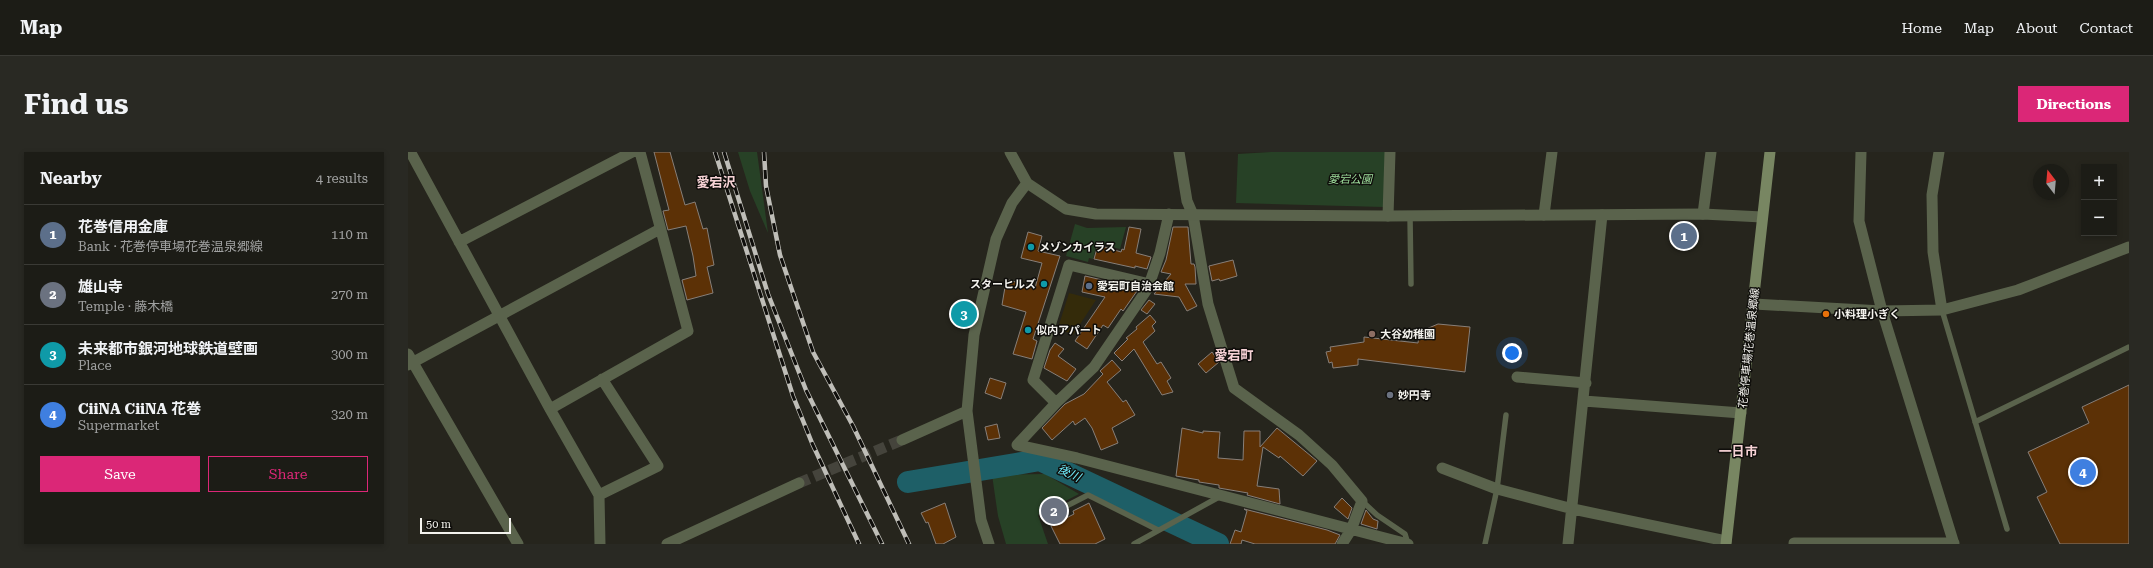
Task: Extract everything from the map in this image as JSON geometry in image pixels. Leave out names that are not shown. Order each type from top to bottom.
[{"type":"main road","name":"花巻停車場花巻温泉郷線","points":[[1726,543],[1770,152]]},
{"type":"street","points":[[460,242],[632,152]]},
{"type":"street","points":[[550,409],[688,331],[640,152]]},
{"type":"street","points":[[1010,152],[1027,183],[1066,209],[1096,214],[1388,216],[1703,214],[1762,217]]},
{"type":"street","points":[[1179,152],[1187,201],[1193,215],[1208,304],[1234,388],[1299,435],[1332,465],[1362,501],[1350,530],[1342,544]]},
{"type":"street","points":[[1388,216],[1390,152]]},
{"type":"street","points":[[1544,215],[1552,152]]},
{"type":"street","points":[[1703,214],[1711,152]]},
{"type":"street","points":[[1794,543],[1954,544],[1882,311],[1859,221],[1861,152]]},
{"type":"street","points":[[1939,152],[1932,195],[1932,252],[1942,310]]},
{"type":"street","points":[[411,153],[550,409],[599,495],[600,544]]},
{"type":"street","points":[[989,544],[981,520],[968,411],[974,335],[996,238],[1012,203],[1027,183]]},
{"type":"street","points":[[1169,214],[1160,253],[1150,284],[1094,367],[1056,403],[1017,445],[1077,458],[1408,544]]},
{"type":"street","points":[[1568,544],[1586,383],[1602,214]]},
{"type":"street","points":[[518,544],[410,360],[499,316],[660,229]]},
{"type":"street","points":[[1754,304],[1882,311],[1942,310],[2018,290],[2129,247]]},
{"type":"street","points":[[1056,403],[1033,380],[1069,265],[1150,284]]},
{"type":"street","points":[[1517,378],[1586,383]]},
{"type":"street","points":[[599,495],[658,466],[602,379]]},
{"type":"street","points":[[1584,401],[1741,413]]},
{"type":"street","points":[[902,440],[968,411]]},
{"type":"street","points":[[1442,468],[1498,489],[1573,509],[1726,543]]},
{"type":"street","points":[[668,544],[799,482]]},
{"type":"lane","points":[[1410,216],[1411,284]]},
{"type":"lane","points":[[1942,310],[2007,529]]},
{"type":"lane","points":[[1975,422],[2129,346]]},
{"type":"lane","points":[[1485,544],[1498,489],[1506,414]]},
{"type":"lane","points":[[1055,512],[1088,495],[1158,530]]},
{"type":"lane","points":[[1134,544],[1219,496]]},
{"type":"lane","points":[[1362,501],[1382,518],[1405,534],[1408,544]]},
{"type":"green space","points":[[738,152],[757,152],[768,233],[750,191]]},
{"type":"green space","name":"愛宕公園","points":[[1271,152],[1387,152],[1384,207],[1236,203],[1238,154]]},
{"type":"green space","points":[[1075,224],[1087,228],[1126,227],[1120,249],[1097,243],[1093,259],[1089,258],[1088,262],[1066,256]]},
{"type":"green space","points":[[1045,474],[1079,494],[1038,515],[1048,544],[1006,544],[998,516],[992,475]]},
{"type":"sand","points":[[1069,293],[1096,300],[1073,335],[1058,328]]},
{"type":"building","points":[[654,152],[670,152],[685,205],[695,202],[703,229],[707,228],[714,265],[707,267],[713,293],[687,300],[682,280],[696,276],[693,256],[686,226],[668,230],[663,211],[669,210]]},
{"type":"building","points":[[1129,227],[1141,229],[1136,253],[1151,257],[1147,269],[1135,266],[1135,268],[1094,259],[1098,245],[1121,252],[1122,249],[1124,250]]},
{"type":"building","points":[[1173,227],[1188,227],[1191,264],[1194,264],[1195,267],[1196,284],[1185,284],[1197,306],[1187,311],[1179,297],[1154,294],[1171,274],[1161,272],[1166,260]]},
{"type":"building","points":[[1028,232],[1042,236],[1038,251],[1060,256],[1033,339],[1037,341],[1032,359],[1013,354],[1026,312],[1002,305],[1005,287],[1007,287],[1009,280],[1035,288],[1042,263],[1021,258]]},
{"type":"building","points":[[1233,260],[1237,276],[1220,281],[1219,279],[1212,281],[1209,266]]},
{"type":"building","points":[[1085,276],[1132,287],[1137,291],[1123,311],[1121,309],[1108,328],[1103,325],[1087,349],[1075,341],[1105,297],[1082,292]]},
{"type":"building","points":[[1149,300],[1155,304],[1147,314],[1141,310]]},
{"type":"building","points":[[1150,315],[1156,322],[1152,326],[1155,331],[1143,342],[1157,364],[1161,362],[1171,378],[1167,381],[1173,392],[1162,395],[1134,349],[1122,361],[1114,353],[1128,339],[1126,338],[1137,329],[1136,327]]},
{"type":"building","points":[[1438,324],[1470,327],[1465,372],[1358,359],[1358,365],[1333,368],[1332,362],[1329,363],[1326,352],[1331,351],[1330,347],[1364,342],[1364,337],[1418,343],[1419,335],[1424,330]]},
{"type":"building","points":[[1055,343],[1064,349],[1058,356],[1076,369],[1067,381],[1044,368],[1050,350]]},
{"type":"building","points":[[1212,352],[1219,362],[1206,373],[1198,364]]},
{"type":"building","points":[[1112,360],[1121,370],[1107,382],[1123,402],[1126,400],[1135,415],[1112,428],[1118,443],[1101,450],[1092,428],[1085,418],[1075,425],[1073,421],[1052,440],[1042,428],[1065,404],[1084,394],[1103,374],[1100,371]]},
{"type":"building","points":[[990,378],[1006,383],[1001,399],[985,393]]},
{"type":"building","points":[[2129,385],[2129,544],[2060,544],[2037,497],[2047,492],[2028,452],[2089,423],[2082,407]]},
{"type":"building","points":[[997,424],[1000,438],[988,440],[985,427]]},
{"type":"building","points":[[1182,428],[1203,433],[1203,431],[1220,432],[1218,458],[1243,460],[1244,431],[1260,431],[1260,447],[1277,428],[1317,461],[1303,476],[1280,456],[1279,458],[1263,447],[1257,486],[1279,489],[1280,504],[1247,495],[1248,493],[1219,488],[1219,485],[1176,476]]},
{"type":"building","points":[[1342,498],[1352,508],[1348,519],[1334,507]]},
{"type":"building","points":[[945,503],[956,537],[943,544],[936,544],[928,522],[926,523],[921,513]]},
{"type":"building","points":[[1089,503],[1105,539],[1095,544],[1060,544],[1051,526],[1074,514],[1073,511]]},
{"type":"building","points":[[1244,509],[1327,530],[1340,535],[1335,544],[1255,544],[1242,540],[1241,544],[1230,544],[1235,530],[1241,532],[1247,511]]},
{"type":"building","points":[[1366,510],[1373,519],[1378,521],[1377,529],[1361,524]]},
{"type":"waterway","name":"後川","points":[[908,482],[1040,460],[1218,544]]},
{"type":"tunnel","points":[[799,483],[902,440]]},
{"type":"railway","points":[[715,152],[793,396],[812,443],[859,544]]},
{"type":"railway","points":[[724,152],[768,294],[806,390],[882,544]]},
{"type":"railway","points":[[764,152],[766,186],[780,255],[813,352],[853,426],[909,544]]},
{"type":"place","name":"花巻信用金庫","points":[[1684,236]]},
{"type":"place","name":"メゾンカイラス","points":[[1031,247]]},
{"type":"place","name":"スターヒルズ","points":[[1044,284]]},
{"type":"place","name":"愛宕町自治会館","points":[[1089,286]]},
{"type":"place","name":"未来都市銀河地球鉄道壁画","points":[[964,314]]},
{"type":"place","name":"小料理小ぎく","points":[[1826,314]]},
{"type":"place","name":"似内アパート","points":[[1028,330]]},
{"type":"place","name":"大谷幼稚園","points":[[1372,334]]},
{"type":"place","name":"妙円寺","points":[[1390,395]]},
{"type":"place","name":"CiiNA CiiNA 花巻","points":[[2083,472]]},
{"type":"place","name":"雄山寺","points":[[1054,511]]},
{"type":"district","name":"愛宕沢","points":[[716,182]]},
{"type":"district","name":"愛宕町","points":[[1234,355]]},
{"type":"district","name":"一日市","points":[[1738,451]]}]
